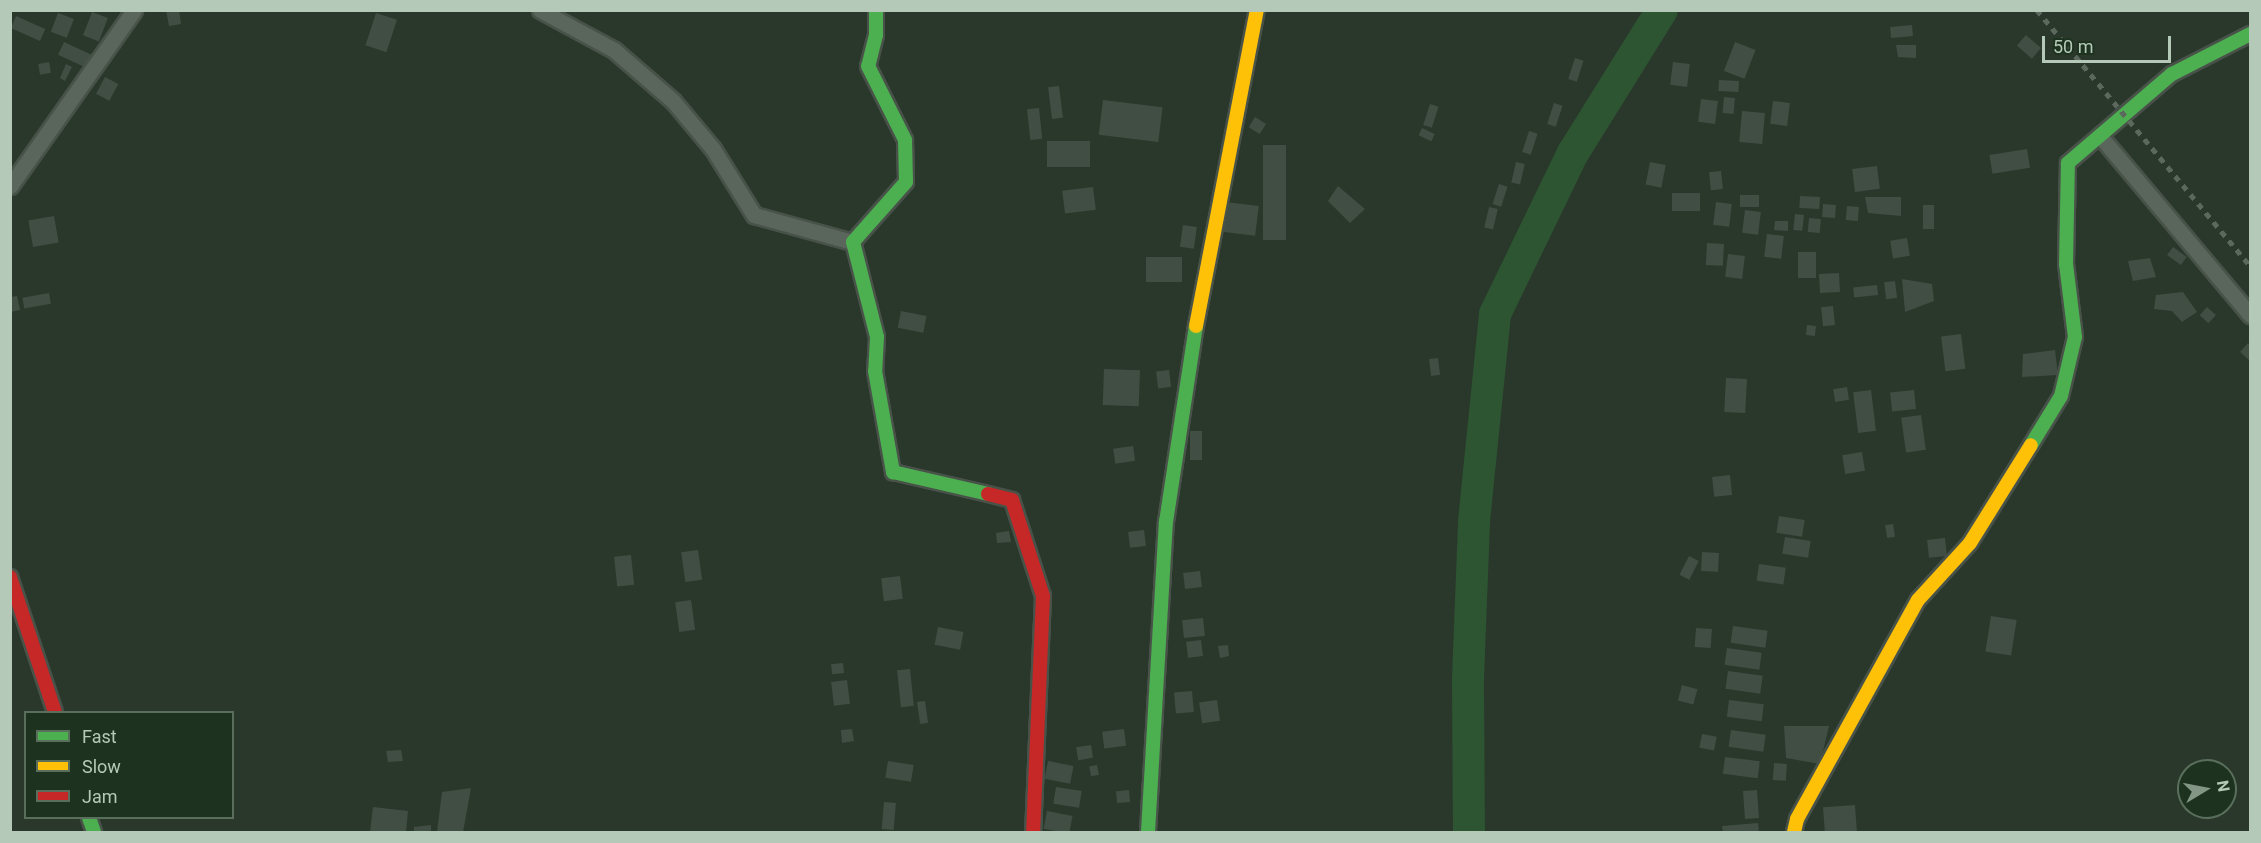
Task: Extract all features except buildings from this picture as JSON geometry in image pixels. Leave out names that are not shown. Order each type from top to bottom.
[{"type":"main road","points":[[876,10],[876,35],[867,66],[905,140],[906,182],[852,242],[877,337],[875,371],[893,472],[1012,500],[1043,596],[1033,832]]},
{"type":"main road","points":[[1148,832],[1166,522],[1200,298],[1257,10]]},
{"type":"main road","points":[[1794,832],[1797,819],[1918,600],[1970,543],[2061,396],[2075,337],[2066,264],[2068,164],[2172,74],[2250,34]]},
{"type":"main road","points":[[10,578],[55,711]]},
{"type":"street","points":[[10,186],[134,10]]},
{"type":"street","points":[[540,10],[614,50],[673,101],[713,149],[754,216],[852,242]]},
{"type":"street","points":[[2100,136],[2250,315]]},
{"type":"waterway","points":[[1469,832],[1468,679],[1474,521],[1495,314],[1573,153],[1662,10]]},
{"type":"railway","points":[[2037,10],[2250,266]]},
{"type":"traffic: fast","points":[[876,10],[876,35],[868,66],[905,140],[906,182],[853,242],[877,337],[875,371],[893,472],[988,494]]},
{"type":"traffic: fast","points":[[2031,445],[2061,396],[2075,337],[2066,264],[2068,163],[2172,74],[2250,34]]},
{"type":"traffic: fast","points":[[1148,832],[1166,522],[1196,326]]},
{"type":"traffic: fast","points":[[89,819],[94,832]]},
{"type":"traffic: slow","points":[[1196,326],[1257,10]]},
{"type":"traffic: slow","points":[[1794,832],[1797,819],[1918,600],[1970,543],[2031,445]]},
{"type":"traffic: jam","points":[[988,494],[1012,500],[1043,596],[1033,832]]},
{"type":"traffic: jam","points":[[10,577],[55,711]]}]
